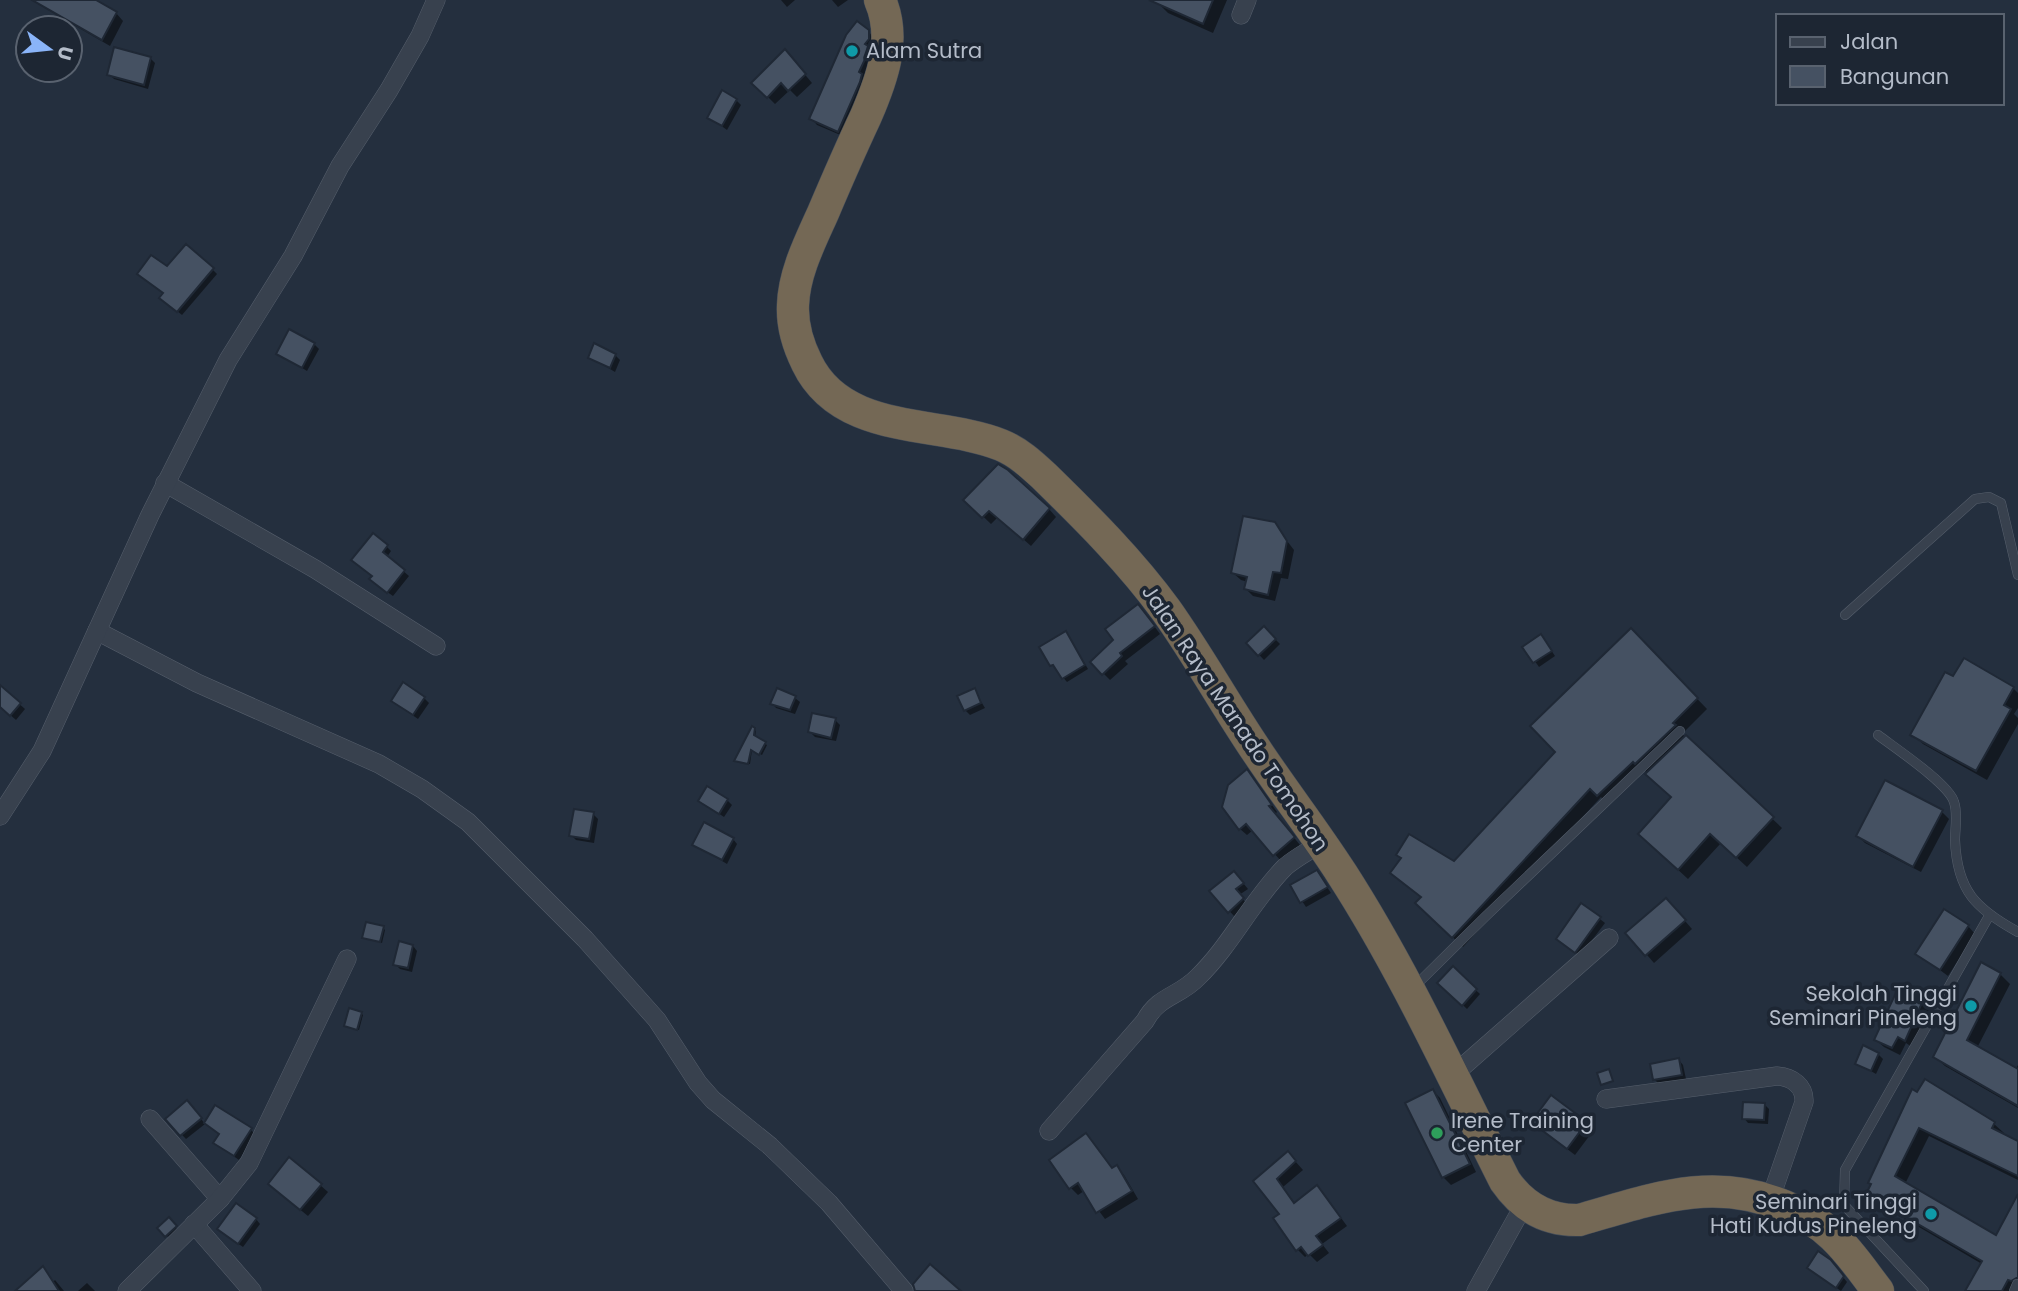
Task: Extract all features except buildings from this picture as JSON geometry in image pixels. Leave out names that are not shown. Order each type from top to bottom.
[{"type":"highway","name":"Jalan Raya Manado Tomohon","points":[[880,0],[887,24],[888,41],[880,83],[803,258],[793,297],[795,335],[808,367],[827,390],[855,410],[919,427],[979,438],[1013,451],[1029,462],[1106,540],[1165,609],[1255,750],[1342,874],[1409,992],[1505,1181],[1525,1203],[1545,1216],[1579,1220],[1678,1193],[1742,1192],[1770,1200],[1819,1224],[1836,1238],[1878,1291]]},
{"type":"street","points":[[0,816],[42,751],[165,483],[228,360],[293,256],[340,166],[389,90],[420,36],[436,0]]},
{"type":"street","points":[[165,483],[315,569],[436,646]]},
{"type":"street","points":[[97,631],[197,683],[379,764],[422,789],[468,822],[585,939],[657,1020],[698,1083],[713,1100],[770,1146],[829,1203],[904,1291]]},
{"type":"street","points":[[1049,1131],[1145,1021],[1156,1004],[1198,978],[1286,866],[1321,844]]},
{"type":"street","points":[[1452,1076],[1609,938]]},
{"type":"street","points":[[127,1291],[238,1180],[260,1143],[347,959]]},
{"type":"street","points":[[1606,1099],[1777,1076],[1791,1079],[1802,1089],[1804,1102],[1770,1200]]},
{"type":"street","points":[[150,1119],[220,1199]]},
{"type":"street","points":[[1476,1291],[1525,1203]]},
{"type":"street","points":[[194,1224],[252,1291]]},
{"type":"lane","points":[[1845,615],[1975,499],[1989,497],[2001,503],[2018,575]]},
{"type":"lane","points":[[1409,992],[1680,731]]},
{"type":"lane","points":[[1878,735],[1946,788],[1954,802],[1955,851],[1968,893],[1989,916],[2018,932]]},
{"type":"lane","points":[[1924,1291],[1844,1205],[1845,1170],[1989,916]]},
{"type":"lane","points":[[2014,1291],[2017,1284]]},
{"type":"place","name":"Alam Sutra","points":[[852,51]]},
{"type":"place","name":"Sekolah Tinggi Seminari Pineleng","points":[[1971,1006]]},
{"type":"place","name":"Irene Training Center","points":[[1437,1133]]},
{"type":"place","name":"Seminari Tinggi Hati Kudus Pineleng","points":[[1931,1214]]}]
